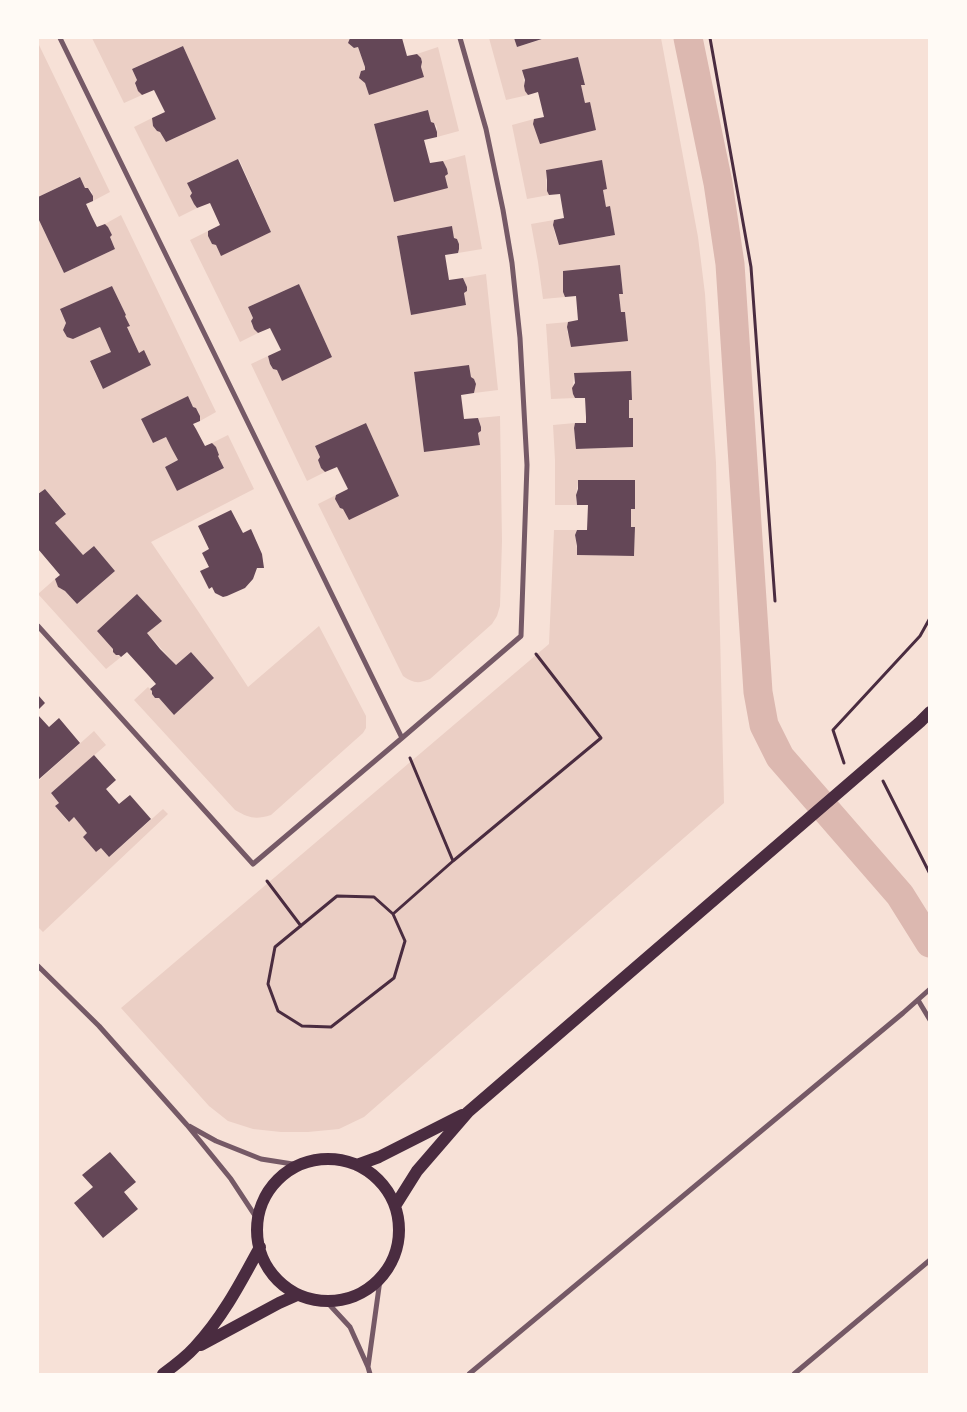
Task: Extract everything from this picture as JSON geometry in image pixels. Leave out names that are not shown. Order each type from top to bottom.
[{"type":"main road","points":[[395,1206],[418,1171],[468,1112],[925,720],[930,712]]},
{"type":"main road","points":[[357,1165],[379,1157],[468,1112]]},
{"type":"main road","points":[[334,1159],[357,1165],[372,1174],[388,1190],[395,1206],[400,1231],[394,1258],[380,1280],[366,1291],[354,1296],[341,1300],[326,1301],[297,1295],[276,1278],[263,1258],[258,1233],[258,1220],[262,1203],[269,1191],[279,1180],[299,1165],[318,1160],[334,1159]]},
{"type":"main road","points":[[163,1374],[194,1348],[231,1301],[260,1247]]},
{"type":"main road","points":[[194,1348],[297,1295]]},
{"type":"street","points":[[60,38],[402,738]]},
{"type":"street","points":[[38,626],[253,864],[521,636],[527,465],[520,338],[510,249],[503,210],[486,129],[460,38]]},
{"type":"street","points":[[38,966],[99,1026],[187,1125],[231,1179],[258,1220]]},
{"type":"street","points":[[469,1374],[930,989]]},
{"type":"street","points":[[918,1000],[930,1020]]},
{"type":"street","points":[[187,1125],[216,1141],[261,1159],[299,1165]]},
{"type":"street","points":[[794,1374],[930,1260]]},
{"type":"street","points":[[368,1367],[380,1280]]},
{"type":"street","points":[[326,1301],[350,1327],[370,1374]]},
{"type":"path","points":[[710,38],[752,267],[775,601]]},
{"type":"path","points":[[851,782],[833,730],[920,636],[930,618]]},
{"type":"path","points":[[393,914],[453,861],[601,738],[536,654]]},
{"type":"path","points":[[410,758],[453,861]]},
{"type":"path","points":[[874,762],[930,874]]},
{"type":"path","points":[[267,881],[301,926]]},
{"type":"path","points":[[337,896],[374,898],[393,914],[405,941],[394,978],[331,1027],[302,1026],[278,1012],[268,984],[275,947],[337,896]]},
{"type":"shaded area","points":[[92,38],[350,38],[348,43],[354,48],[358,47],[365,67],[365,70],[361,71],[369,95],[421,67],[422,60],[417,54],[438,47],[459,131],[437,137],[437,127],[431,122],[428,110],[374,124],[381,150],[448,188],[445,176],[448,174],[443,161],[465,155],[482,249],[458,253],[459,244],[457,239],[454,238],[452,226],[397,236],[411,315],[466,305],[464,293],[467,291],[467,287],[463,278],[486,274],[498,390],[474,393],[476,384],[471,377],[469,365],[414,373],[424,452],[479,445],[478,433],[481,431],[481,427],[478,418],[500,416],[502,541],[500,606],[497,616],[492,624],[430,679],[416,682],[403,676],[318,504],[336,495],[335,499],[340,508],[343,509],[399,496],[366,423],[315,446],[320,457],[318,460],[321,468],[325,472],[307,481],[251,364],[268,356],[270,364],[273,369],[277,370],[282,380],[332,357],[299,284],[248,307],[253,318],[251,321],[252,325],[258,333],[240,342],[190,240],[208,231],[212,244],[216,245],[221,255],[271,232],[239,159],[188,182],[192,193],[190,196],[197,208],[179,217],[134,127],[152,118],[153,126],[160,132],[166,142],[216,119],[183,46],[132,69],[137,80],[135,83],[136,87],[142,95],[124,103]]},
{"type":"shaded area","points":[[489,38],[514,38],[517,47],[546,38],[661,38],[698,237],[705,294],[716,463],[724,803],[364,1117],[339,1129],[281,1132],[253,1129],[228,1121],[209,1106],[121,1008],[549,644],[554,530],[577,530],[575,535],[578,555],[634,556],[635,527],[631,527],[631,509],[635,509],[635,480],[578,480],[577,505],[555,505],[553,425],[575,423],[574,433],[577,449],[633,447],[633,418],[629,418],[629,400],[632,400],[631,372],[574,373],[573,389],[575,398],[551,399],[546,324],[568,322],[567,332],[570,337],[628,340],[625,312],[621,312],[619,294],[623,293],[620,265],[564,281],[563,292],[565,297],[543,299],[531,224],[554,220],[554,229],[559,245],[615,235],[610,207],[606,207],[603,190],[607,189],[602,161],[546,170],[549,195],[527,199],[512,125],[534,119],[535,129],[538,134],[590,102],[585,103],[581,85],[585,84],[578,57],[523,70],[524,86],[528,95],[506,100]]},
{"type":"shaded area","points":[[39,45],[110,192],[93,201],[92,192],[85,188],[79,177],[38,197]]},
{"type":"shaded area","points":[[121,215],[216,412],[200,421],[199,412],[193,407],[188,396],[141,420],[153,443],[166,437],[178,460],[165,467],[177,491],[224,468],[216,447],[212,443],[228,435],[254,489],[151,542],[248,687],[319,626],[366,716],[366,728],[363,733],[271,815],[265,817],[256,818],[235,810],[134,700],[148,687],[155,698],[159,698],[174,715],[214,678],[191,652],[176,665],[147,633],[161,620],[138,595],[113,649],[114,653],[121,657],[106,669],[38,594],[55,579],[58,587],[65,591],[77,604],[115,571],[94,546],[83,555],[55,523],[66,513],[45,489],[38,494],[38,218],[64,273],[115,249],[110,237],[112,235],[105,224]],"holes":[[[112,286],[126,315],[127,327],[139,353],[144,351],[151,365],[103,389],[90,362],[111,352],[100,327],[73,339],[63,330],[66,323],[60,310]]]},
{"type":"shaded area","points":[[94,731],[106,745],[51,793],[59,803],[55,806],[68,822],[74,817],[87,833],[83,837],[96,852],[101,848],[109,857],[163,809],[168,814],[43,932],[38,927],[38,779]]},
{"type":"building","points":[[350,38],[402,38],[407,56],[417,54],[421,58],[424,77],[369,95],[365,83],[359,78],[361,71],[365,70],[365,67],[358,47],[354,48],[348,43]]},
{"type":"building","points":[[514,38],[545,38],[517,47]]},
{"type":"building","points":[[183,46],[216,119],[166,142],[160,132],[153,126],[152,118],[165,112],[154,90],[142,95],[138,91],[135,83],[137,80],[132,69]]},
{"type":"building","points":[[578,57],[585,85],[581,85],[585,103],[590,102],[596,130],[540,144],[533,124],[534,119],[544,117],[538,92],[528,95],[525,91],[525,80],[522,70]]},
{"type":"building","points":[[428,110],[431,122],[434,123],[437,132],[437,137],[424,140],[430,163],[443,161],[447,169],[448,174],[445,176],[448,188],[394,202],[374,124]]},
{"type":"building","points":[[238,159],[271,232],[221,256],[216,245],[212,244],[208,236],[208,231],[220,225],[210,203],[197,208],[190,196],[192,193],[187,183]]},
{"type":"building","points":[[602,160],[607,189],[603,190],[606,207],[610,206],[615,235],[559,245],[553,225],[554,220],[564,218],[560,194],[549,195],[547,191],[546,170]]},
{"type":"building","points":[[80,177],[85,188],[88,188],[93,196],[93,201],[86,204],[91,215],[97,227],[105,224],[108,227],[115,249],[64,273],[38,218],[38,197]]},
{"type":"building","points":[[452,226],[454,238],[457,239],[459,249],[458,253],[445,255],[449,280],[463,278],[467,287],[467,291],[464,293],[466,305],[411,315],[397,236]]},
{"type":"building","points":[[620,265],[623,294],[619,294],[621,312],[625,312],[628,341],[571,347],[567,327],[568,322],[578,320],[576,296],[565,297],[563,292],[563,271]]},
{"type":"building","points":[[299,284],[332,357],[282,381],[277,370],[273,369],[270,364],[268,356],[281,350],[270,328],[258,333],[254,329],[251,321],[253,318],[248,307]]},
{"type":"building","points":[[112,286],[126,315],[130,326],[127,327],[139,353],[144,350],[151,365],[103,389],[90,361],[111,352],[100,327],[73,339],[67,337],[63,330],[66,323],[60,309]]},
{"type":"building","points":[[469,365],[471,377],[476,384],[474,393],[461,395],[464,419],[478,418],[481,427],[481,431],[478,433],[480,445],[424,452],[414,372]]},
{"type":"building","points":[[631,371],[632,400],[629,400],[629,418],[633,418],[633,447],[576,449],[575,423],[586,423],[586,417],[585,398],[575,398],[573,394],[574,373]]},
{"type":"building","points":[[188,396],[200,416],[200,421],[193,424],[205,446],[212,443],[216,447],[224,468],[177,491],[165,467],[178,460],[166,437],[153,443],[141,419]]},
{"type":"building","points":[[366,423],[399,496],[349,520],[335,499],[336,495],[348,489],[337,467],[325,472],[321,468],[318,460],[320,457],[315,446]]},
{"type":"building","points":[[578,480],[635,480],[635,509],[631,509],[631,527],[635,527],[634,556],[577,555],[575,535],[577,530],[587,530],[588,505],[577,505]]},
{"type":"building","points":[[45,489],[66,514],[55,523],[83,555],[94,546],[115,571],[77,604],[65,591],[58,587],[55,579],[60,575],[38,549],[38,494]]},
{"type":"building","points":[[231,510],[243,533],[251,529],[262,554],[264,568],[257,568],[253,579],[245,588],[223,597],[215,593],[212,587],[209,589],[200,571],[209,567],[202,553],[209,549],[198,526]]},
{"type":"building","points":[[137,594],[162,621],[147,633],[160,649],[176,665],[191,652],[214,678],[174,715],[159,698],[155,698],[152,694],[150,689],[156,684],[127,652],[121,657],[116,655],[97,631]]},
{"type":"building","points":[[38,695],[45,703],[38,710]]},
{"type":"building","points":[[38,715],[49,727],[59,718],[80,743],[38,780]]},
{"type":"building","points":[[94,755],[116,780],[106,789],[119,804],[130,795],[151,819],[109,857],[101,848],[96,852],[83,837],[87,833],[74,817],[69,822],[55,806],[59,803],[51,793]]},
{"type":"building","points":[[110,1152],[136,1182],[124,1192],[138,1209],[103,1238],[74,1203],[93,1187],[82,1175]]},
{"type":"waterway","points":[[688,38],[718,183],[730,264],[758,692],[764,725],[780,757],[900,895],[930,943]]}]
